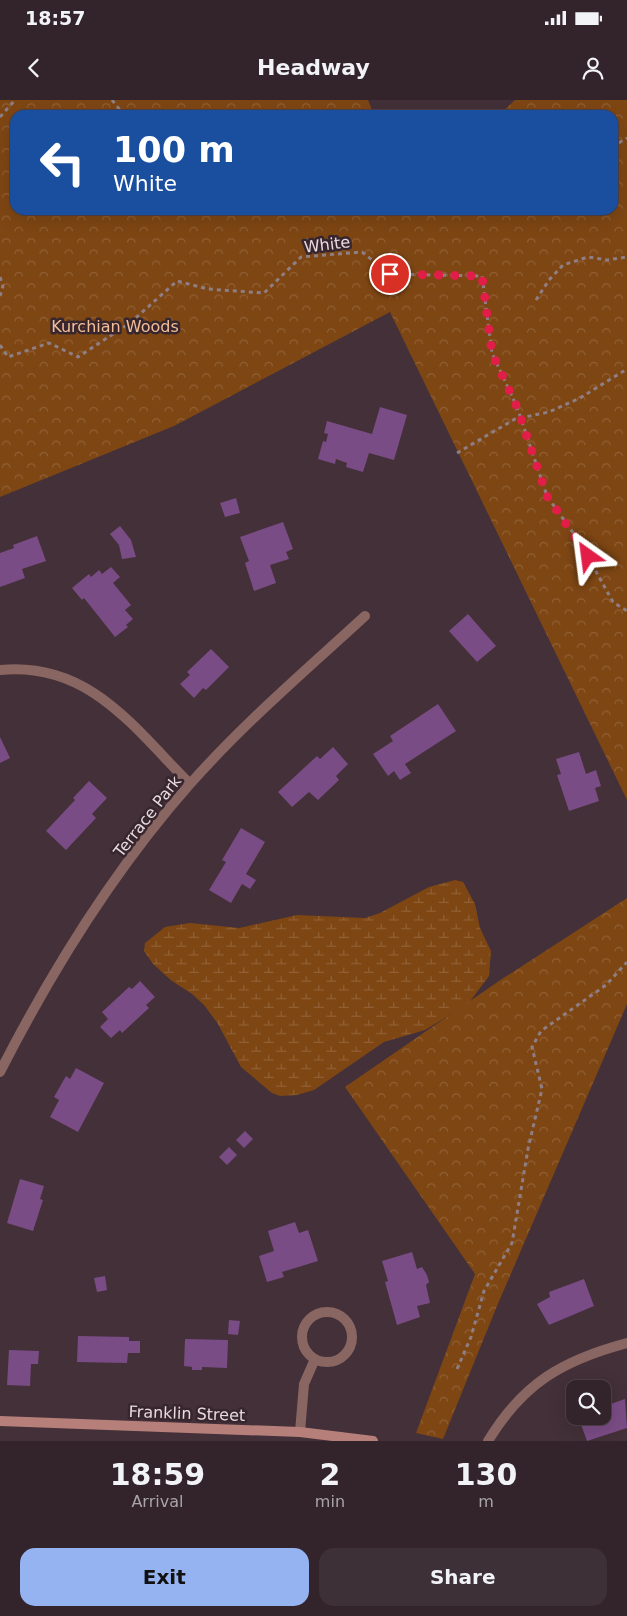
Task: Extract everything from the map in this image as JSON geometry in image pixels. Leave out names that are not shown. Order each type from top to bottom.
[{"type":"main road","name":"Franklin Street","points":[[0,1421],[300,1432],[373,1441]]},
{"type":"street","name":"Terrace Park","points":[[0,1072],[64,956],[146,838],[190,784],[255,716],[365,616]]},
{"type":"street","points":[[0,670],[43,670],[70,678],[94,691],[116,709],[190,784]]},
{"type":"street","points":[[329,1312],[338,1315],[346,1321],[350,1330],[348,1349],[334,1361],[324,1362],[315,1359],[307,1352],[303,1344],[302,1334],[305,1325],[311,1318],[320,1313],[329,1312]]},
{"type":"street","points":[[488,1441],[509,1410],[542,1378],[578,1358],[627,1343]]},
{"type":"street","points":[[300,1432],[305,1380],[315,1359]]},
{"type":"path","points":[[0,117],[15,100]]},
{"type":"path","points":[[112,100],[120,110]]},
{"type":"path","name":"White","points":[[0,345],[8,357],[49,343],[78,357],[130,323],[177,281],[208,289],[264,293],[301,257],[362,252],[390,274],[482,276],[492,353],[520,418],[547,496],[579,541],[613,602],[627,612]]},
{"type":"path","points":[[536,300],[549,280],[564,265],[588,257],[606,260],[627,257]]},
{"type":"path","points":[[0,277],[4,286],[0,296]]},
{"type":"path","points":[[458,453],[520,418],[549,412],[572,402],[627,369]]},
{"type":"path","points":[[457,1369],[471,1337],[484,1291],[512,1243],[528,1149],[542,1089],[532,1047],[541,1031],[606,985],[627,962]]},
{"type":"green space","name":"Kurchian Woods","points":[[0,100],[368,100],[372,110],[10,110],[10,215],[618,215],[618,110],[504,110],[515,100],[627,100],[627,800],[390,312],[174,426],[0,497]]},
{"type":"green space","points":[[455,880],[463,882],[475,904],[480,928],[491,951],[489,976],[468,1004],[425,1030],[384,1042],[314,1090],[297,1095],[280,1096],[272,1093],[241,1067],[218,1024],[204,1005],[153,964],[144,951],[145,943],[165,927],[190,923],[239,928],[297,915],[365,918],[380,913],[429,887]]},
{"type":"green space","points":[[627,898],[627,1004],[497,1306],[443,1439],[416,1433],[475,1274],[345,1087],[499,981]]},
{"type":"building","points":[[380,407],[407,415],[394,460],[369,453],[363,472],[346,467],[347,463],[336,459],[335,464],[318,459],[323,441],[326,442],[328,434],[324,433],[327,421],[372,434]]},
{"type":"building","points":[[236,498],[240,513],[225,517],[220,503]]},
{"type":"building","points":[[283,522],[293,549],[286,552],[289,559],[270,565],[276,583],[254,591],[245,563],[249,561],[240,537]]},
{"type":"building","points":[[120,526],[131,540],[136,557],[122,559],[119,545],[110,534]]},
{"type":"building","points":[[37,536],[46,561],[22,569],[25,578],[0,587],[0,553],[14,548],[13,545]]},
{"type":"building","points":[[111,567],[120,577],[113,583],[131,605],[125,610],[133,619],[126,625],[128,627],[115,637],[84,598],[82,600],[72,588],[89,574],[91,577],[99,570],[102,574]]},
{"type":"building","points":[[468,614],[496,646],[477,662],[449,631]]},
{"type":"building","points":[[211,649],[229,667],[206,690],[203,688],[194,698],[180,684],[190,675],[187,672]]},
{"type":"building","points":[[438,704],[456,731],[405,764],[411,773],[400,780],[394,771],[388,776],[373,754],[393,741],[390,736]]},
{"type":"building","points":[[0,737],[10,758],[0,763]]},
{"type":"building","points":[[333,747],[348,764],[336,776],[339,780],[318,800],[309,792],[292,807],[278,792],[317,756],[320,759]]},
{"type":"building","points":[[579,752],[586,774],[596,770],[601,786],[595,788],[599,801],[569,811],[557,775],[561,774],[556,759]]},
{"type":"building","points":[[89,781],[107,798],[92,814],[96,818],[66,850],[46,831],[75,800],[73,798]]},
{"type":"building","points":[[241,828],[265,842],[246,874],[256,880],[250,889],[242,884],[231,903],[209,890],[226,862],[222,860]]},
{"type":"building","points":[[140,981],[155,997],[146,1005],[149,1008],[122,1033],[120,1030],[111,1038],[100,1027],[108,1019],[102,1012],[129,987],[132,989]]},
{"type":"building","points":[[76,1068],[104,1083],[78,1132],[50,1117],[59,1100],[54,1097],[66,1076],[70,1079]]},
{"type":"building","points":[[245,1131],[253,1139],[244,1148],[236,1140]]},
{"type":"building","points":[[229,1147],[237,1155],[227,1165],[219,1157]]},
{"type":"building","points":[[20,1179],[44,1186],[40,1199],[43,1200],[33,1231],[7,1223]]},
{"type":"building","points":[[295,1222],[299,1233],[308,1230],[318,1261],[282,1272],[284,1277],[267,1282],[259,1256],[274,1251],[268,1231]]},
{"type":"building","points":[[412,1252],[417,1269],[422,1267],[427,1275],[429,1282],[426,1285],[430,1303],[417,1306],[420,1317],[397,1325],[385,1282],[388,1281],[382,1261]]},
{"type":"building","points":[[105,1276],[107,1290],[97,1292],[94,1278]]},
{"type":"building","points":[[584,1279],[594,1306],[549,1325],[537,1304],[550,1297],[549,1292]]},
{"type":"building","points":[[229,1320],[240,1321],[238,1335],[228,1334]]},
{"type":"building","points":[[78,1336],[129,1337],[129,1341],[140,1341],[140,1353],[128,1353],[127,1363],[77,1362]]},
{"type":"building","points":[[185,1339],[228,1340],[227,1368],[202,1367],[202,1370],[192,1370],[192,1367],[184,1366]]},
{"type":"building","points":[[9,1350],[39,1351],[38,1364],[31,1364],[30,1386],[7,1385]]},
{"type":"building","points":[[625,1399],[627,1428],[587,1441],[581,1425],[611,1425],[611,1404]]},
{"type":"route","points":[[390,274],[482,276],[492,353],[517,407],[547,496],[588,556]]}]
